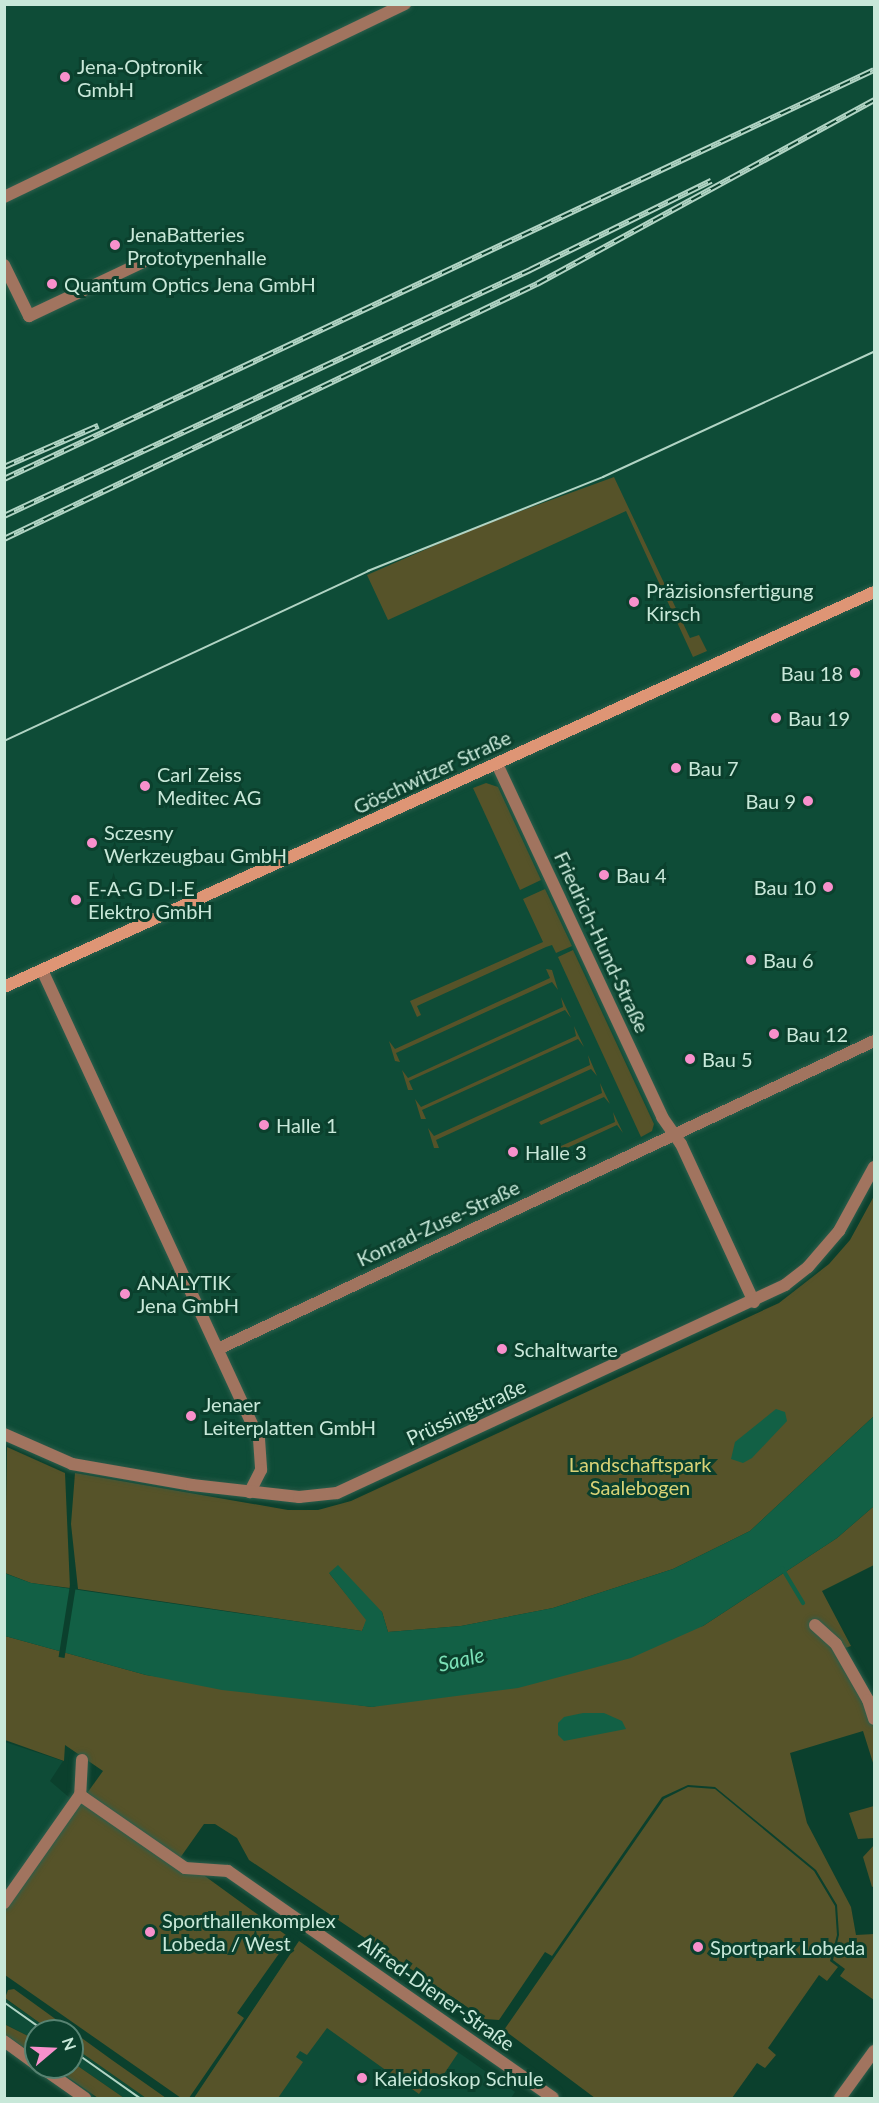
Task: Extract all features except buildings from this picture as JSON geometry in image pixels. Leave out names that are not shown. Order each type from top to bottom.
[{"type":"main road","name":"Göschwitzer Straße","points":[[4,987],[874,592]]},
{"type":"street","points":[[4,197],[405,4]]},
{"type":"street","points":[[4,266],[29,316],[143,262]]},
{"type":"street","name":"Friedrich-Hund-Straße","points":[[497,764],[662,1117],[675,1135],[754,1302]]},
{"type":"street","points":[[42,970],[259,1439],[261,1470],[250,1492]]},
{"type":"street","points":[[675,1135],[874,1041]]},
{"type":"street","name":"Konrad-Zuse-Straße","points":[[218,1349],[675,1135]]},
{"type":"street","name":"Prüssingstraße","points":[[4,1434],[72,1464],[250,1492],[299,1497],[337,1493],[754,1302],[785,1285],[821,1252],[856,1206],[874,1167]]},
{"type":"street","points":[[815,1625],[836,1644],[864,1692],[874,1719]]},
{"type":"street","points":[[4,1903],[82,1797],[82,1760]]},
{"type":"street","name":"Alfred-Diener-Straße","points":[[82,1797],[184,1868],[228,1871],[553,2098]]},
{"type":"street","points":[[4,2041],[24,2055]]},
{"type":"street","points":[[840,2098],[874,2051]]},
{"type":"street","points":[[58,2079],[85,2098]]},
{"type":"shaded area","points":[[4,5],[874,5],[874,1153],[851,1202],[818,1249],[780,1278],[336,1486],[321,1490],[249,1485],[78,1458],[5,1427]]},
{"type":"shaded area","points":[[5,1742],[63,1761],[50,1781],[71,1799],[5,1894]]},
{"type":"shaded area","points":[[299,1941],[515,2092],[511,2098],[194,2098]]},
{"type":"shaded area","points":[[4,1998],[34,2019],[24,2019],[24,2034],[5,2024]]},
{"type":"shaded area","points":[[84,2054],[146,2098],[124,2098],[84,2070]]},
{"type":"green space","points":[[614,477],[690,638],[699,635],[707,651],[693,657],[626,511],[388,620],[367,575],[477,527]]},
{"type":"green space","points":[[486,783],[498,787],[541,880],[520,890],[473,788]]},
{"type":"green space","points":[[545,889],[572,946],[556,953],[552,945],[546,947],[417,1006],[421,1015],[417,1017],[410,1001],[543,942],[523,899]]},
{"type":"green space","points":[[573,950],[654,1124],[652,1131],[641,1137],[558,957]]},
{"type":"green space","points":[[546,969],[552,970],[558,990],[552,982],[396,1053],[400,1062],[395,1061],[389,1041],[395,1049],[550,978]]},
{"type":"green space","points":[[561,997],[571,1018],[565,1010],[409,1081],[413,1090],[408,1090],[402,1070],[408,1078],[563,1007]]},
{"type":"green space","points":[[574,1026],[584,1047],[578,1039],[422,1110],[426,1119],[421,1119],[415,1099],[421,1107],[576,1036]]},
{"type":"green space","points":[[588,1055],[597,1076],[591,1069],[436,1140],[439,1148],[434,1148],[428,1128],[434,1136],[590,1065]]},
{"type":"green space","points":[[600,1083],[610,1104],[604,1097],[541,1125],[539,1122],[602,1093]]},
{"type":"green space","points":[[613,1112],[623,1133],[617,1125],[554,1154],[552,1150],[615,1122]]},
{"type":"green space","name":"Landschaftspark Saalebogen","points":[[874,1196],[874,1416],[750,1531],[673,1569],[553,1608],[461,1626],[388,1632],[382,1612],[329,1573],[367,1620],[362,1631],[78,1589],[71,1524],[75,1473],[288,1510],[318,1510],[351,1501],[779,1303],[829,1264],[850,1240]]},
{"type":"green space","points":[[7,1447],[65,1473],[70,1588],[31,1583],[5,1573]]},
{"type":"green space","points":[[874,1506],[874,1565],[822,1591],[851,1646],[837,1651],[866,1701],[874,1730],[874,1766],[863,1731],[790,1753],[807,1823],[851,1907],[856,1935],[874,1934],[874,2000],[840,1976],[845,1969],[833,1960],[839,1935],[837,1905],[816,1870],[715,1787],[688,1785],[662,1797],[552,1956],[545,1952],[499,2020],[485,2019],[249,1860],[237,1838],[215,1824],[204,1824],[180,1858],[290,1938],[237,2013],[244,2018],[189,2098],[181,2098],[84,2030],[84,2019],[68,2019],[5,1975],[5,1907],[103,1771],[65,1745],[64,1761],[5,1740],[5,1636],[146,1675],[372,1707],[703,1626],[837,1538]]},
{"type":"green space","name":"Sportpark Lobeda","points":[[688,1787],[715,1789],[814,1871],[835,1906],[837,1935],[830,1961],[838,1967],[827,1981],[819,1975],[768,2048],[776,2055],[765,2068],[757,2063],[732,2098],[595,2098],[504,2030],[664,1799]]},
{"type":"green space","points":[[874,1806],[874,1838],[858,1839],[849,1813]]},
{"type":"green space","points":[[874,1845],[874,1886],[872,1887],[863,1857]]},
{"type":"green space","points":[[299,1941],[458,2053],[434,2089],[426,2084],[419,2094],[327,2028],[307,2055],[300,2051],[296,2057],[303,2062],[278,2098],[194,2098]]},
{"type":"green space","points":[[14,1989],[55,2019],[34,2019],[5,1998],[8,1990]]},
{"type":"green space","points":[[4,2024],[24,2034],[24,2047],[5,2034]]},
{"type":"green space","points":[[84,2040],[166,2098],[146,2098],[84,2054]]},
{"type":"green space","points":[[84,2070],[124,2098],[98,2098],[70,2079],[84,2079]]},
{"type":"water","points":[[776,1409],[785,1412],[787,1421],[752,1458],[743,1463],[731,1459],[735,1442]]},
{"type":"water","name":"Saale","points":[[874,1416],[874,1506],[837,1538],[703,1626],[631,1658],[518,1688],[372,1707],[222,1690],[146,1675],[5,1636],[4,1573],[31,1583],[362,1631],[366,1620],[329,1573],[338,1565],[382,1612],[388,1632],[461,1626],[553,1608],[673,1569],[750,1531]]},
{"type":"water","points":[[583,1713],[604,1713],[622,1721],[626,1729],[564,1741],[558,1735],[558,1723],[564,1717]]},
{"type":"pier","points":[[70,1585],[76,1586],[65,1658],[59,1657]]},
{"type":"waterway","points":[[782,1568],[803,1603]]},
{"type":"tram line","points":[[4,741],[368,571],[603,477],[874,352]]},
{"type":"tram line","points":[[4,2002],[28,2019]]},
{"type":"tram line","points":[[84,2058],[140,2098]]},
{"type":"railway","points":[[4,479],[874,70]]},
{"type":"railway","points":[[4,539],[537,284],[874,100]]},
{"type":"railway","points":[[4,516],[530,270],[711,181]]},
{"type":"railway","points":[[4,467],[98,426]]},
{"type":"place","name":"Jena-Optronik GmbH","points":[[65,77]]},
{"type":"place","name":"JenaBatteries Prototypenhalle","points":[[115,245]]},
{"type":"place","name":"Quantum Optics Jena GmbH","points":[[52,284]]},
{"type":"place","name":"Präzisionsfertigung Kirsch","points":[[634,602]]},
{"type":"place","name":"Bau 18","points":[[855,673]]},
{"type":"place","name":"Bau 19","points":[[776,718]]},
{"type":"place","name":"Bau 7","points":[[676,768]]},
{"type":"place","name":"Carl Zeiss Meditec AG","points":[[145,786]]},
{"type":"place","name":"Bau 9","points":[[808,801]]},
{"type":"place","name":"Sczesny Werkzeugbau GmbH","points":[[92,843]]},
{"type":"place","name":"Bau 4","points":[[604,875]]},
{"type":"place","name":"Bau 10","points":[[828,887]]},
{"type":"place","name":"E-A-G D-I-E Elektro GmbH","points":[[76,900]]},
{"type":"place","name":"Bau 6","points":[[751,960]]},
{"type":"place","name":"Bau 12","points":[[774,1034]]},
{"type":"place","name":"Bau 5","points":[[690,1059]]},
{"type":"place","name":"Halle 1","points":[[264,1125]]},
{"type":"place","name":"Halle 3","points":[[513,1152]]},
{"type":"place","name":"ANALYTIK Jena GmbH","points":[[125,1294]]},
{"type":"place","name":"Schaltwarte","points":[[502,1349]]},
{"type":"place","name":"Jenaer Leiterplatten GmbH","points":[[191,1416]]},
{"type":"place","name":"Sporthallenkomplex Lobeda / West","points":[[150,1932]]},
{"type":"place","name":"Sportpark Lobeda","points":[[698,1947]]},
{"type":"place","name":"Kaleidoskop Schule","points":[[362,2078]]}]
